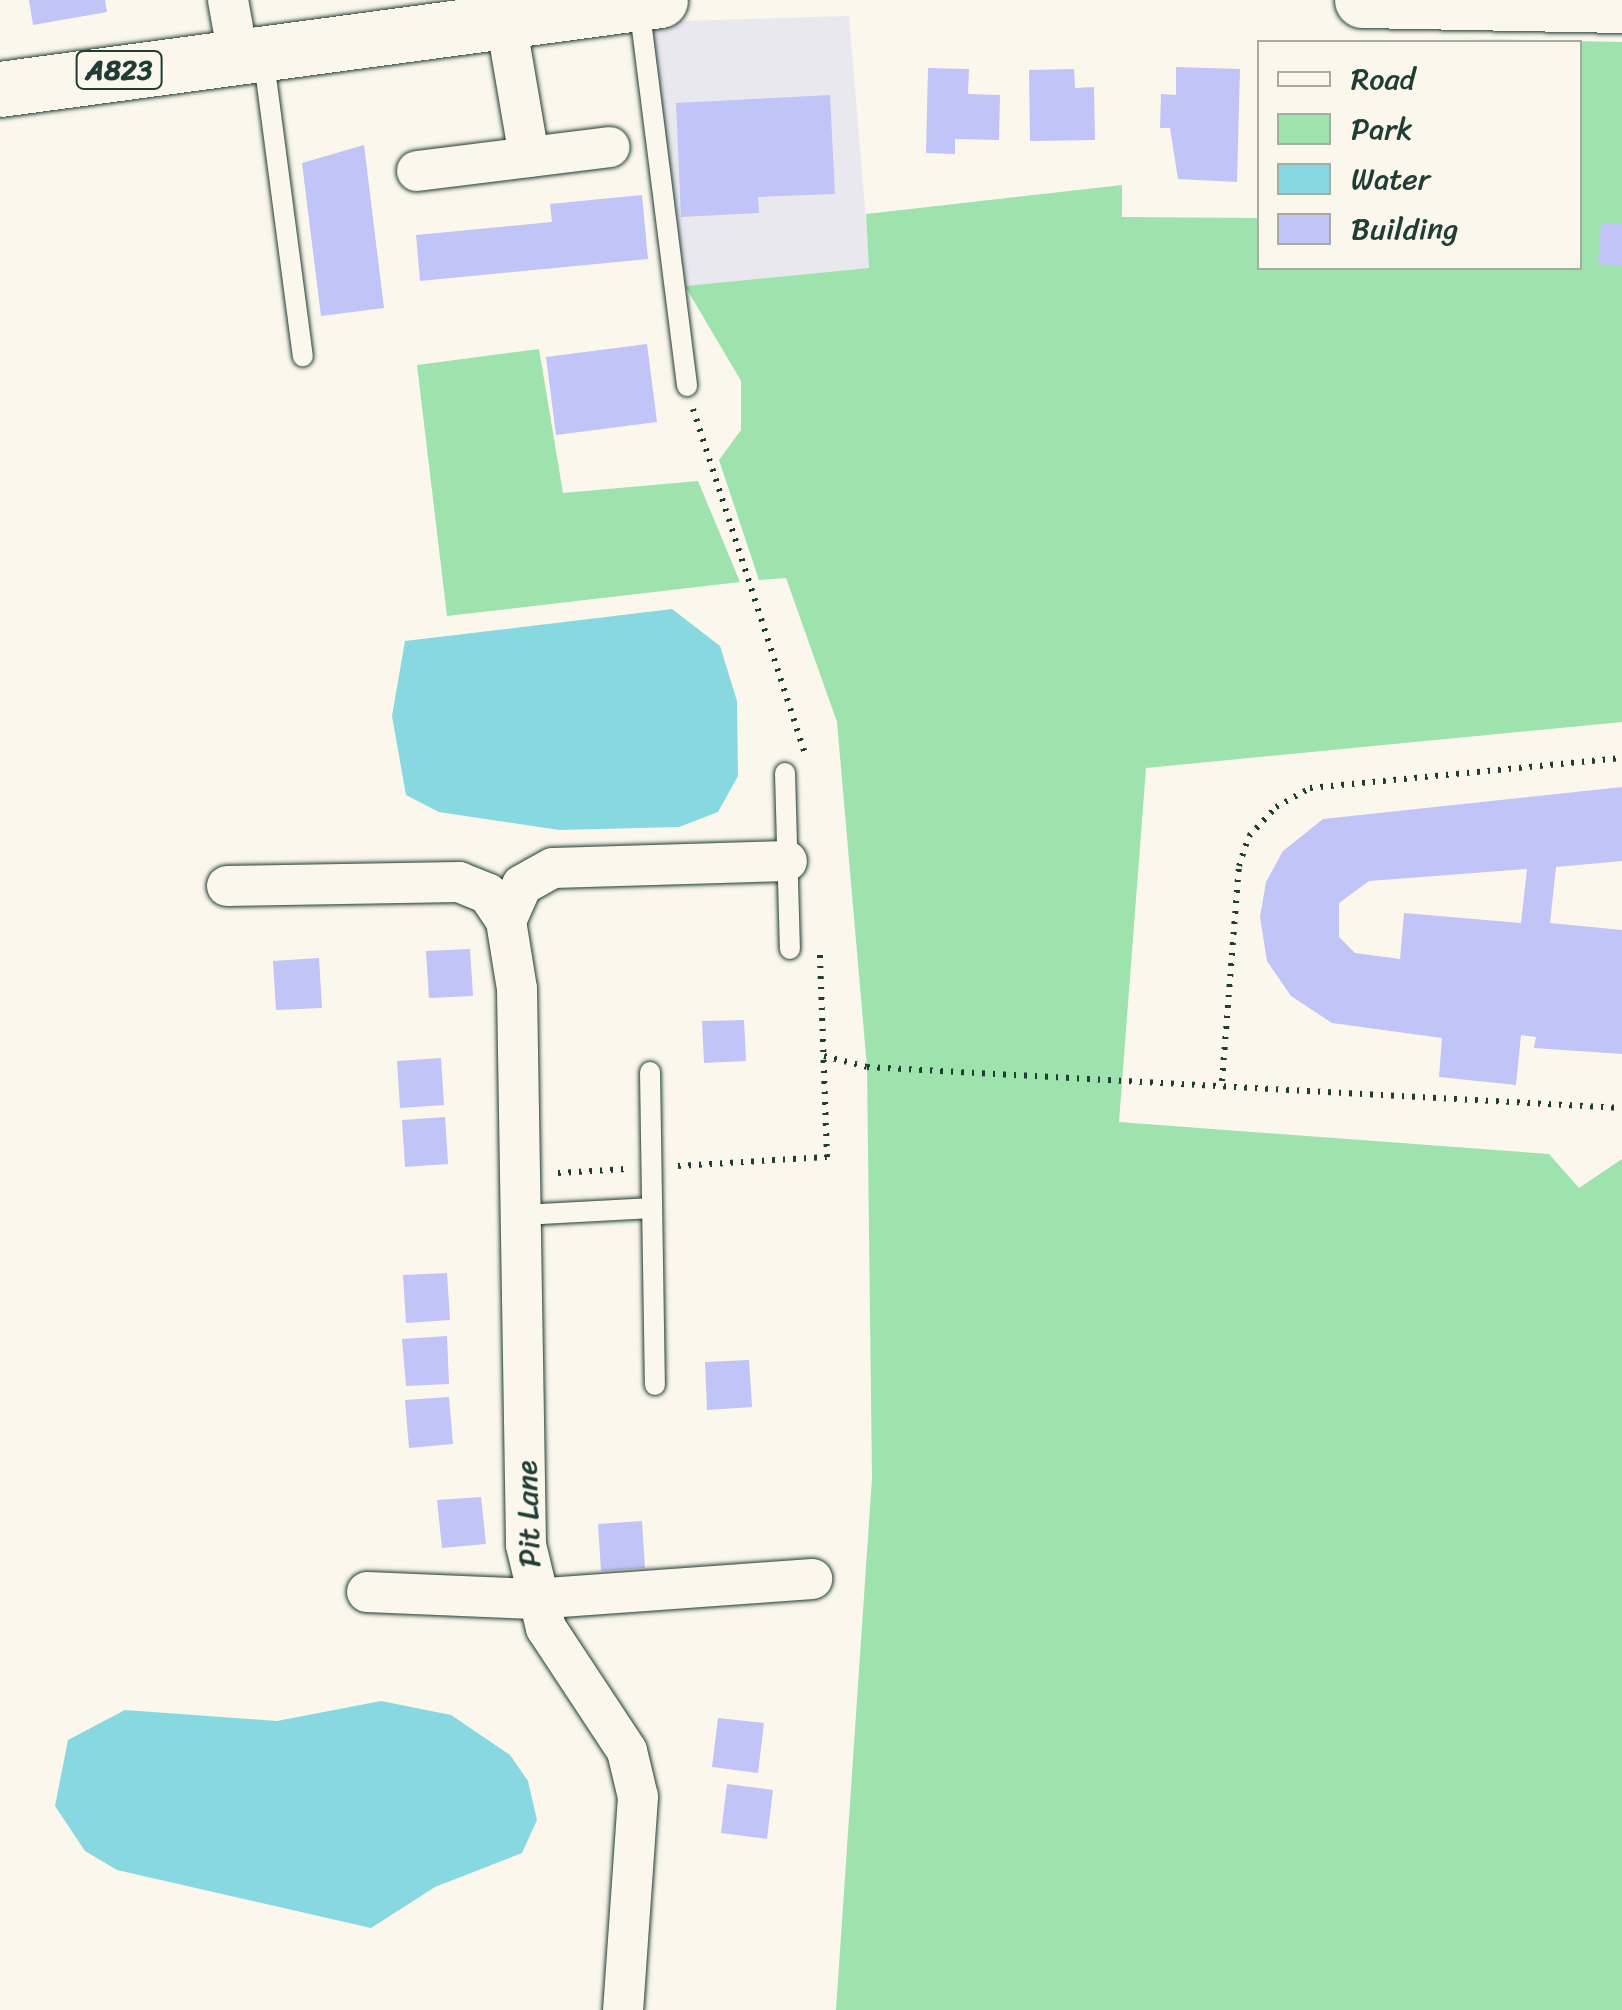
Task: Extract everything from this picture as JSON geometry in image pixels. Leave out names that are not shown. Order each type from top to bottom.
[{"type":"main road","points":[[1362,0],[1622,5]]},
{"type":"main road","name":"A823","points":[[0,89],[242,32],[504,16],[649,2]]},
{"type":"street","points":[[504,16],[529,157]]},
{"type":"street","points":[[417,171],[610,147]]},
{"type":"street","points":[[506,921],[522,885],[553,868],[787,861]]},
{"type":"street","points":[[227,886],[458,882],[488,894],[506,921]]},
{"type":"street","name":"Pit Lane","points":[[506,921],[517,989],[533,1599],[628,1751],[638,1797],[623,2010]]},
{"type":"street","points":[[367,1592],[533,1599],[812,1580]]},
{"type":"lane","points":[[649,2],[687,386]]},
{"type":"lane","points":[[242,32],[303,356]]},
{"type":"lane","points":[[785,773],[790,949]]},
{"type":"lane","points":[[650,1072],[655,1384]]},
{"type":"lane","points":[[524,1215],[652,1208]]},
{"type":"path","points":[[1222,1081],[1239,866],[1250,836],[1276,807],[1310,788],[1622,758]]},
{"type":"path","points":[[824,1056],[867,1067],[1222,1081],[1622,1108]]},
{"type":"shaded area","points":[[849,16],[870,268],[685,286],[649,22]]},
{"type":"green space","points":[[1582,41],[1622,42],[1622,722],[1146,768],[1119,1122],[1549,1154],[1579,1188],[1622,1159],[1622,2010],[836,2010],[872,1478],[867,1067],[837,722],[786,578],[759,580],[719,460],[741,430],[741,381],[685,286],[869,268],[866,214],[1122,185],[1122,217],[1257,218],[1257,270],[1582,270]]},
{"type":"green space","points":[[539,349],[563,493],[698,481],[740,582],[447,616],[417,365]]},
{"type":"water","points":[[672,609],[720,646],[737,701],[738,776],[718,812],[679,827],[559,830],[439,812],[406,795],[392,716],[405,641]]},
{"type":"water","points":[[381,1701],[451,1715],[510,1755],[528,1781],[537,1820],[522,1853],[435,1887],[371,1928],[117,1870],[85,1851],[55,1806],[68,1740],[125,1710],[277,1721]]},
{"type":"building","points":[[29,0],[105,0],[107,12],[33,25]]},
{"type":"building","points":[[1176,67],[1240,69],[1237,182],[1178,179],[1170,128],[1160,128],[1161,94],[1176,95]]},
{"type":"building","points":[[928,68],[969,69],[968,94],[1000,95],[999,140],[955,139],[955,154],[926,153]]},
{"type":"building","points":[[1074,69],[1075,88],[1094,87],[1095,140],[1030,141],[1029,70]]},
{"type":"building","points":[[830,95],[835,194],[758,197],[759,213],[681,217],[676,103]]},
{"type":"building","points":[[364,145],[384,308],[321,316],[302,163]]},
{"type":"building","points":[[642,195],[648,259],[420,281],[416,235],[552,222],[550,204]]},
{"type":"building","points":[[1601,223],[1622,224],[1622,266],[1598,264]]},
{"type":"building","points":[[647,344],[657,422],[556,435],[546,357]]},
{"type":"building","points":[[1622,787],[1622,861],[1556,867],[1550,923],[1622,930],[1622,1054],[1534,1048],[1536,1037],[1521,1035],[1516,1085],[1439,1077],[1442,1038],[1332,1023],[1291,996],[1267,961],[1260,917],[1266,882],[1283,851],[1323,819]],"holes":[[[1527,869],[1521,923],[1404,913],[1400,959],[1355,953],[1339,937],[1339,903],[1369,881]]]},
{"type":"building","points":[[470,949],[473,996],[429,998],[426,951]]},
{"type":"building","points":[[319,958],[322,1008],[276,1010],[273,961]]},
{"type":"building","points":[[744,1020],[746,1061],[704,1063],[702,1021]]},
{"type":"building","points":[[441,1058],[444,1105],[400,1108],[397,1061]]},
{"type":"building","points":[[445,1117],[448,1164],[405,1167],[402,1120]]},
{"type":"building","points":[[447,1273],[450,1320],[406,1323],[403,1275]]},
{"type":"building","points":[[447,1336],[449,1384],[406,1386],[402,1339]]},
{"type":"building","points":[[749,1360],[752,1407],[707,1410],[705,1362]]},
{"type":"building","points":[[449,1397],[453,1444],[409,1448],[405,1400]]},
{"type":"building","points":[[481,1497],[486,1544],[442,1548],[437,1500]]},
{"type":"building","points":[[642,1521],[645,1568],[601,1571],[598,1524]]},
{"type":"building","points":[[718,1718],[764,1723],[758,1773],[712,1767]]},
{"type":"building","points":[[727,1784],[773,1790],[767,1839],[721,1833]]}]
